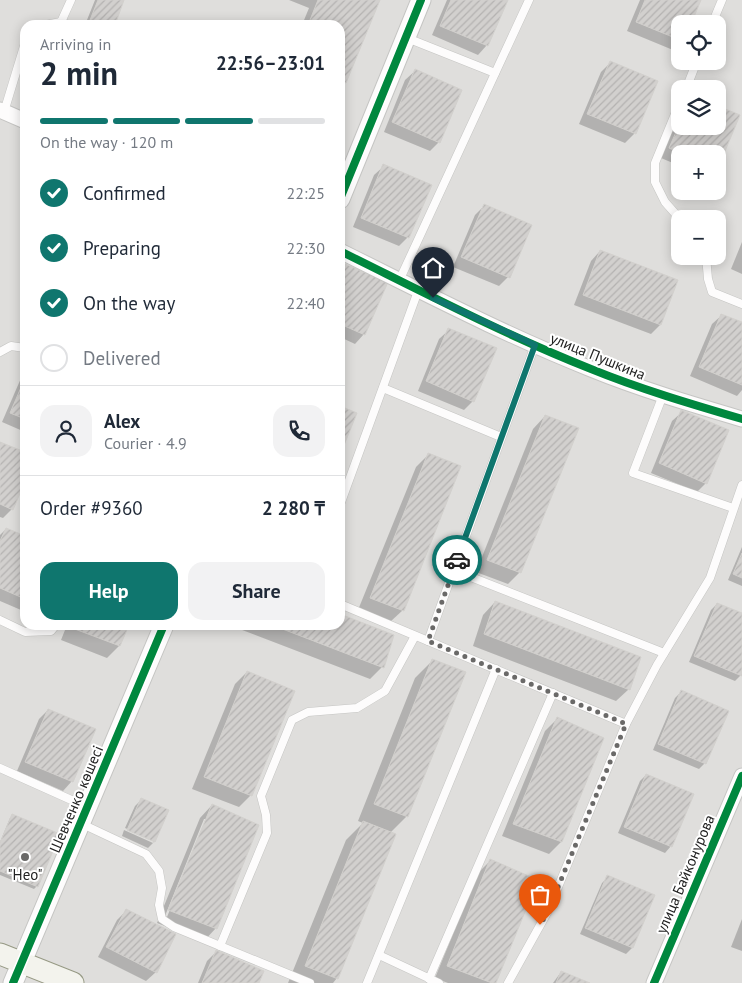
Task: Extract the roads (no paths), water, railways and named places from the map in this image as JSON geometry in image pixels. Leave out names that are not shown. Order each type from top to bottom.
[{"type":"main road","points":[[0,954],[73,983]]},
{"type":"street","points":[[345,188],[421,0]]},
{"type":"street","points":[[2,111],[20,119]]},
{"type":"street","name":"улица Пушкина","points":[[345,254],[418,291],[590,369],[742,420]]},
{"type":"street","name":"Шевченко көшесі","points":[[13,983],[162,630]]},
{"type":"street","name":"улица Байконурова","points":[[654,983],[742,776]]},
{"type":"lane","points":[[66,20],[71,0]]},
{"type":"lane","points":[[399,281],[529,0]]},
{"type":"lane","points":[[716,15],[722,0]]},
{"type":"lane","points":[[406,38],[495,73]]},
{"type":"lane","points":[[2,111],[20,57]]},
{"type":"lane","points":[[671,124],[655,163],[655,182],[665,202],[672,210]]},
{"type":"lane","points":[[707,265],[712,292],[742,304]]},
{"type":"lane","points":[[345,491],[418,291]]},
{"type":"lane","points":[[428,641],[535,345]]},
{"type":"lane","points":[[0,352],[11,346],[20,347]]},
{"type":"lane","points":[[383,388],[501,437]]},
{"type":"lane","points":[[664,395],[633,472],[733,508]]},
{"type":"lane","points":[[508,983],[548,911],[626,724],[664,654],[710,578],[742,485]]},
{"type":"lane","points":[[453,570],[664,654]]},
{"type":"lane","points":[[345,606],[626,724]]},
{"type":"lane","points":[[0,620],[20,630]]},
{"type":"lane","points":[[21,630],[25,632],[52,630]]},
{"type":"lane","points":[[220,946],[267,833],[262,796],[292,720],[308,712],[357,708],[385,691],[415,636]]},
{"type":"lane","points":[[368,983],[496,670]]},
{"type":"lane","points":[[429,979],[553,694]]},
{"type":"lane","points":[[0,768],[84,815],[146,854],[159,871],[162,888],[160,905],[162,919],[174,927],[310,983]]},
{"type":"lane","points":[[379,955],[439,983]]},
{"type":"place","name":"\"Нео\"","points":[[25,857]]}]
